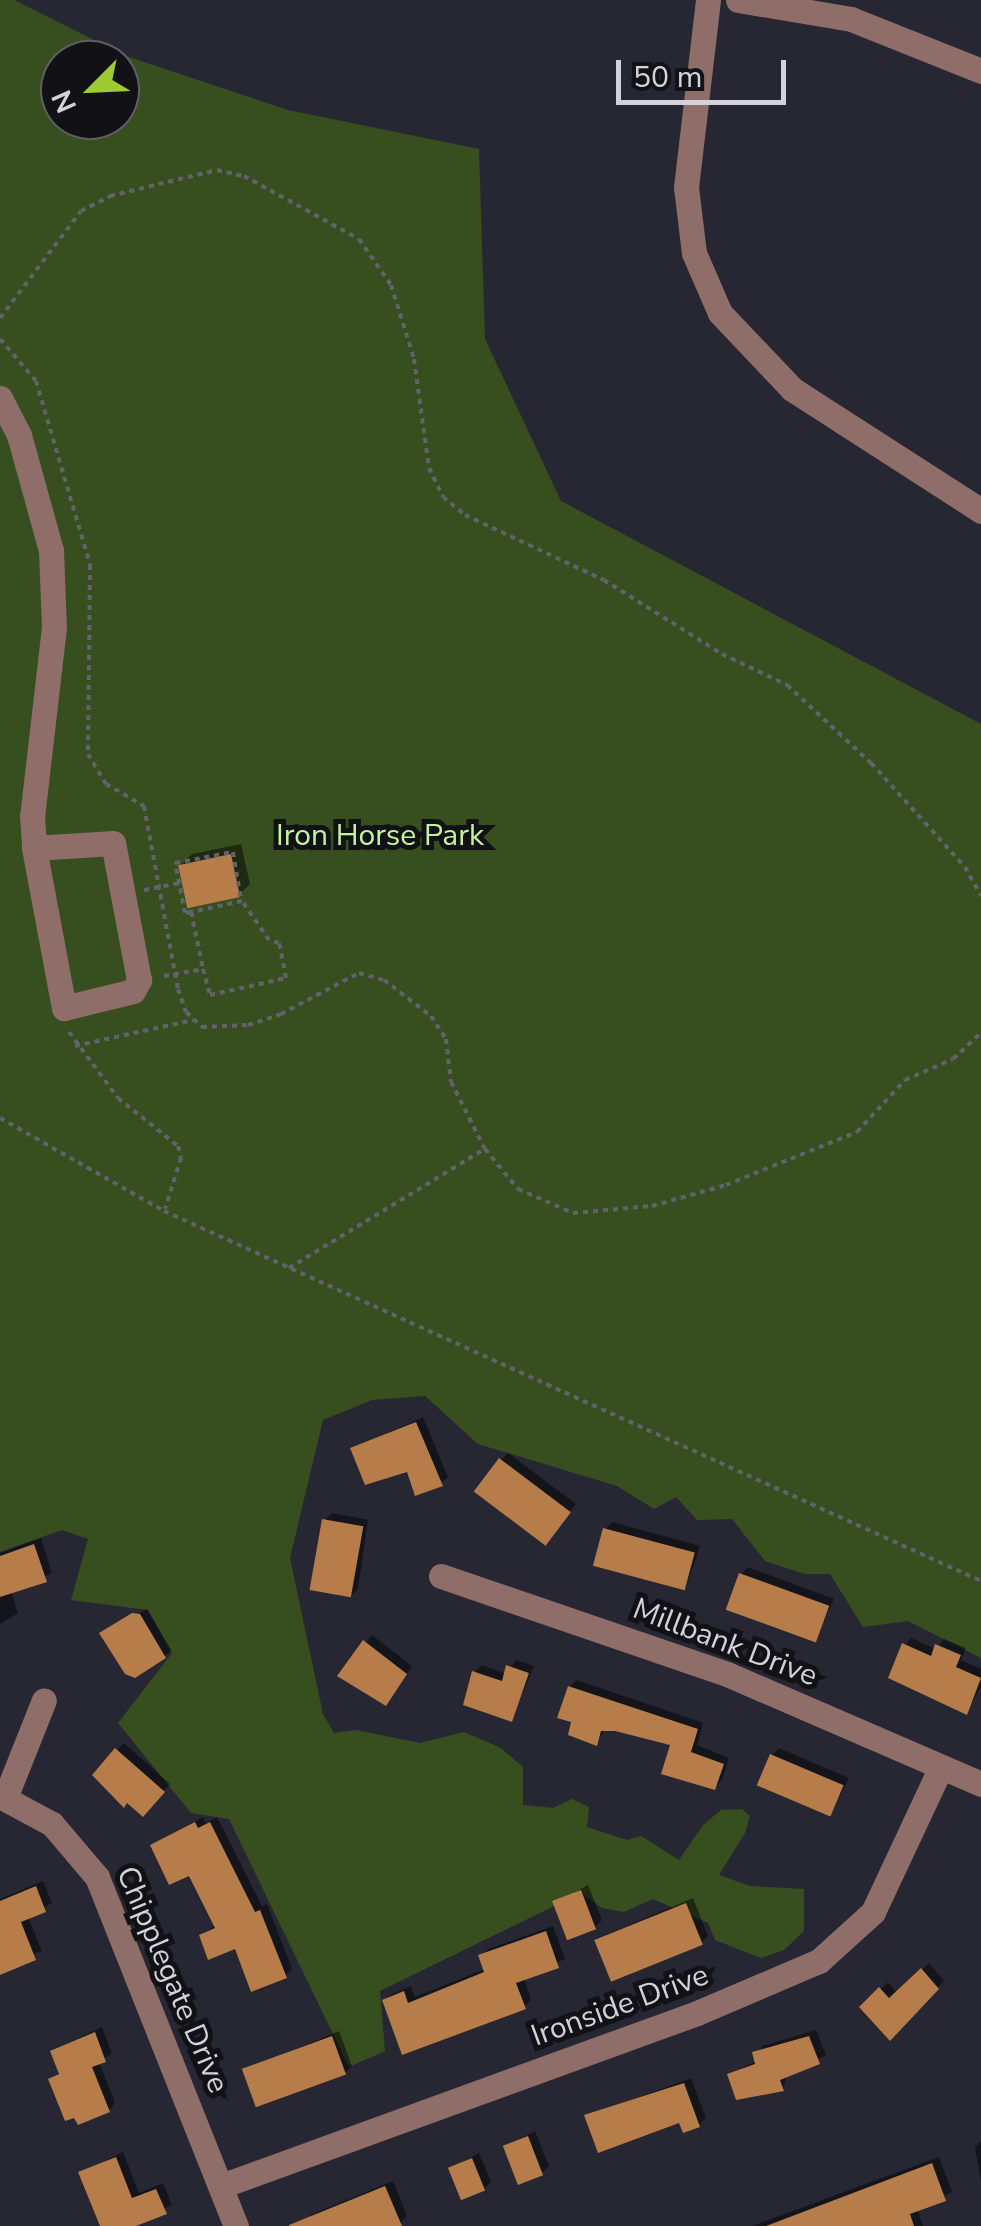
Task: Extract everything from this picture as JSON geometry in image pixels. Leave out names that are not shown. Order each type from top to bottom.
[{"type":"street","points":[[708,0],[686,187],[694,253],[720,313],[792,389],[981,511]]},
{"type":"street","points":[[738,0],[851,19],[981,71]]},
{"type":"street","points":[[0,398],[19,435],[51,550],[54,627],[34,848],[64,1008],[133,991],[140,980],[113,843],[34,848]]},
{"type":"street","name":"Millbank Drive","points":[[441,1576],[728,1674],[981,1784]]},
{"type":"street","points":[[3,1797],[44,1700]]},
{"type":"street","name":"Ironside Drive","points":[[220,2186],[696,2013],[820,1961],[873,1912],[942,1767]]},
{"type":"street","name":"Chipplegate Drive","points":[[3,1797],[52,1824],[96,1877],[236,2226]]},
{"type":"path","points":[[0,318],[81,211],[110,196],[217,170],[244,176],[359,239],[391,285],[414,360],[429,468],[442,497],[465,515],[604,580],[722,654],[787,685],[871,763],[964,868],[981,896]]},
{"type":"path","points":[[0,339],[36,382],[90,565],[88,754],[106,784],[144,806],[178,989],[194,1020],[202,1027],[248,1025],[359,973],[384,980],[431,1016],[446,1039],[452,1082],[485,1150],[518,1189],[573,1213],[652,1206],[726,1185],[857,1132],[904,1080],[953,1059],[981,1033]]},
{"type":"path","points":[[191,912],[210,995],[285,980],[279,943],[269,940],[242,901],[232,852],[174,863],[185,913],[242,901]]},
{"type":"path","points":[[123,894],[179,883]]},
{"type":"path","points":[[140,980],[203,969]]},
{"type":"path","points":[[64,1008],[76,1046],[118,1098],[178,1146],[181,1158],[164,1211]]},
{"type":"path","points":[[76,1046],[194,1020]]},
{"type":"path","points":[[0,1118],[164,1211],[981,1581]]},
{"type":"path","points":[[289,1268],[485,1150]]},
{"type":"green space","name":"Iron Horse Park","points":[[0,0],[14,0],[94,40],[40,40],[40,140],[140,140],[140,61],[288,110],[479,149],[485,339],[561,501],[981,724],[981,1658],[908,1621],[863,1627],[830,1574],[805,1574],[765,1561],[732,1519],[697,1520],[676,1497],[654,1509],[617,1486],[478,1444],[425,1396],[372,1400],[323,1420],[290,1558],[323,1714],[334,1733],[356,1730],[420,1743],[464,1732],[501,1748],[523,1767],[523,1805],[553,1808],[572,1799],[589,1807],[587,1827],[627,1840],[641,1836],[679,1860],[703,1825],[721,1810],[742,1809],[750,1816],[745,1833],[719,1875],[750,1886],[804,1889],[804,1931],[784,1950],[761,1958],[715,1940],[708,1923],[653,1899],[624,1912],[602,1908],[581,1893],[380,1991],[385,2051],[349,2067],[229,1819],[191,1813],[118,1723],[172,1653],[148,1610],[71,1600],[88,1539],[62,1530],[0,1552]]},
{"type":"building","points":[[231,854],[240,897],[187,908],[178,865]]},
{"type":"building","points":[[416,1422],[443,1486],[415,1496],[407,1472],[365,1485],[350,1448]]},
{"type":"building","points":[[499,1458],[571,1512],[546,1546],[474,1492]]},
{"type":"building","points":[[322,1519],[363,1526],[351,1597],[309,1590]]},
{"type":"building","points":[[603,1528],[695,1553],[685,1590],[593,1566]]},
{"type":"building","points":[[34,1544],[47,1582],[0,1597],[0,1556]]},
{"type":"building","points":[[739,1573],[829,1606],[816,1642],[726,1610]]},
{"type":"building","points":[[132,1613],[140,1614],[166,1658],[135,1678],[125,1674],[99,1633]]},
{"type":"building","points":[[363,1640],[407,1674],[386,1706],[337,1676]]},
{"type":"building","points":[[902,1643],[931,1656],[935,1644],[961,1655],[956,1667],[981,1678],[967,1715],[888,1678]]},
{"type":"building","points":[[506,1665],[529,1673],[512,1722],[463,1705],[472,1671],[502,1681]]},
{"type":"building","points":[[568,1686],[698,1729],[691,1752],[724,1764],[715,1790],[661,1774],[670,1745],[615,1731],[601,1731],[597,1746],[568,1735],[571,1722],[557,1718]]},
{"type":"building","points":[[115,1748],[165,1792],[143,1817],[127,1803],[124,1808],[92,1775]]},
{"type":"building","points":[[770,1754],[844,1785],[830,1817],[757,1785]]},
{"type":"building","points":[[195,1822],[198,1828],[210,1822],[255,1912],[260,1910],[287,1978],[251,1992],[235,1949],[208,1960],[199,1935],[215,1928],[189,1876],[169,1885],[150,1845]]},
{"type":"building","points":[[36,1886],[46,1912],[21,1922],[36,1960],[0,1975],[0,1901]]},
{"type":"building","points":[[581,1890],[596,1929],[567,1940],[552,1901]]},
{"type":"building","points":[[686,1903],[703,1945],[611,1982],[594,1940]]},
{"type":"building","points":[[546,1931],[559,1968],[516,1983],[526,2009],[402,2055],[382,2000],[404,1991],[408,2003],[484,1972],[478,1955]]},
{"type":"building","points":[[921,1968],[939,1989],[890,2041],[859,2007],[879,1987],[889,1998]]},
{"type":"building","points":[[95,2032],[106,2062],[92,2067],[110,2112],[78,2125],[74,2118],[65,2121],[48,2079],[59,2074],[50,2051]]},
{"type":"building","points":[[332,2036],[346,2075],[256,2107],[242,2069]]},
{"type":"building","points":[[809,2036],[820,2064],[780,2080],[784,2091],[736,2100],[727,2074],[755,2064],[752,2052]]},
{"type":"building","points":[[684,2083],[700,2127],[683,2133],[679,2123],[598,2153],[584,2115]]},
{"type":"building","points":[[528,2136],[543,2175],[518,2185],[503,2146]]},
{"type":"building","points":[[116,2157],[132,2198],[156,2189],[167,2214],[136,2226],[100,2226],[78,2172]]},
{"type":"building","points":[[472,2158],[485,2190],[461,2200],[448,2168]]},
{"type":"building","points":[[932,2163],[946,2201],[910,2214],[914,2226],[766,2226]]},
{"type":"building","points":[[385,2186],[402,2226],[289,2226],[289,2225]]}]
